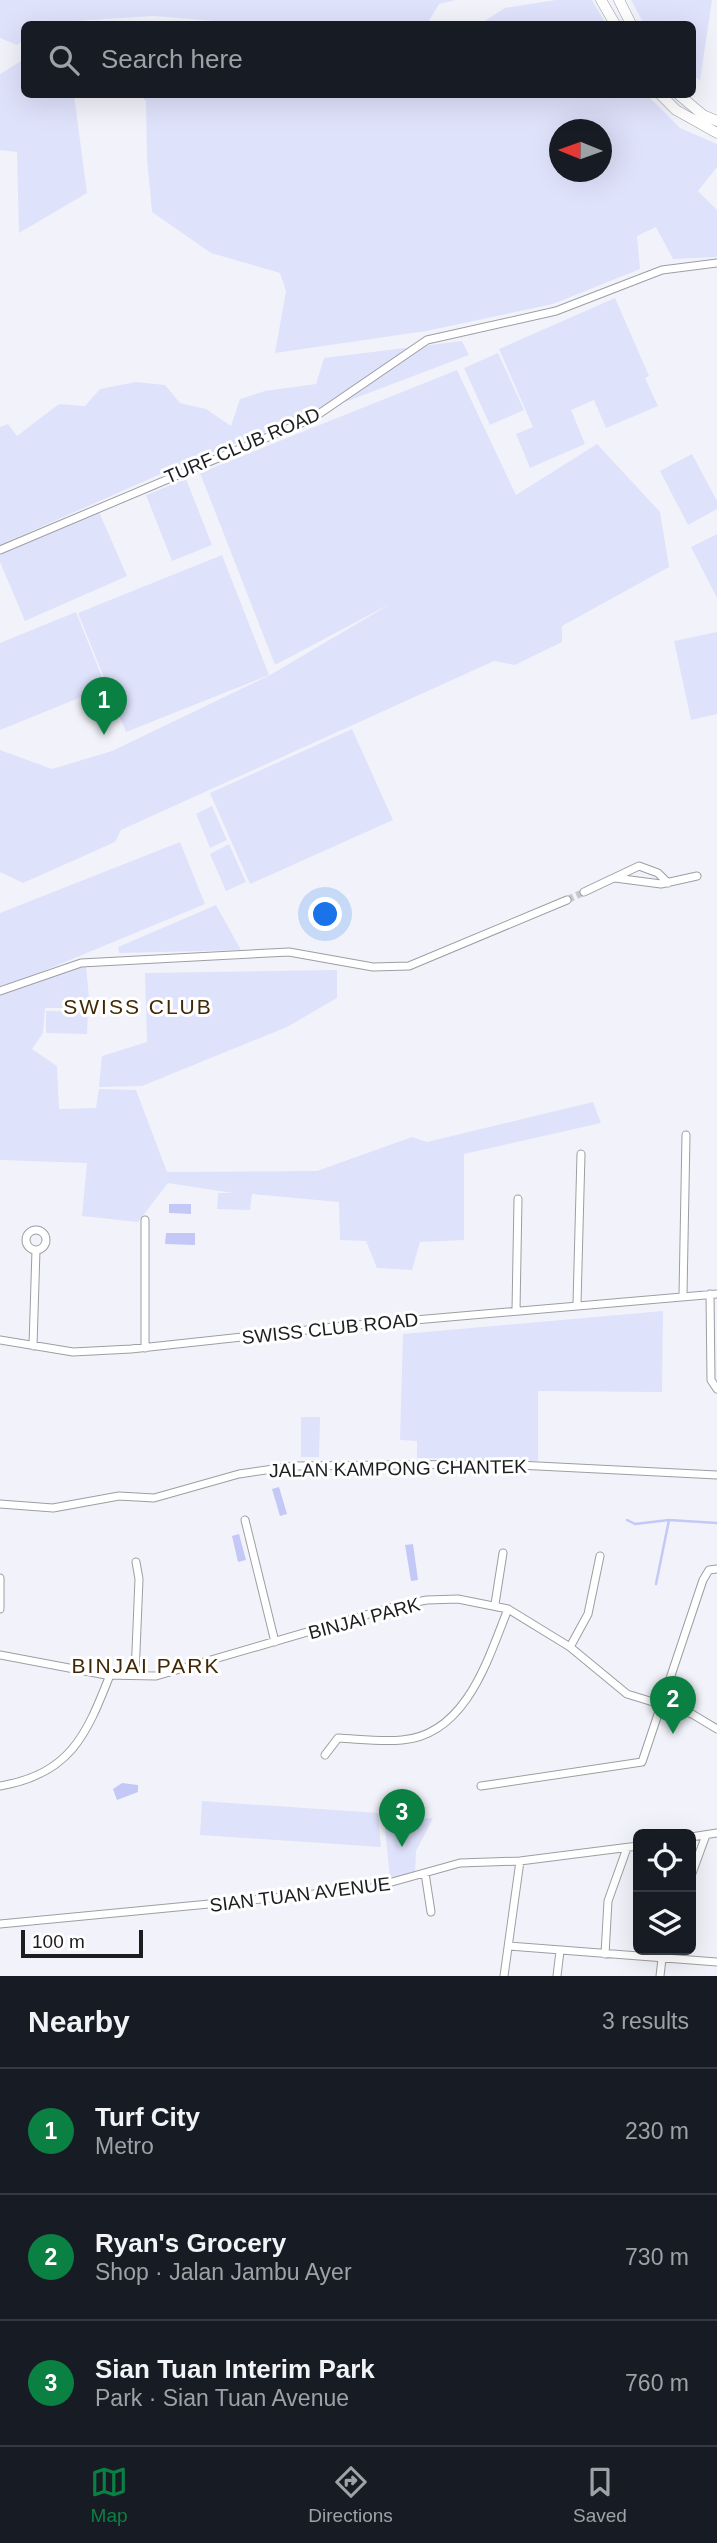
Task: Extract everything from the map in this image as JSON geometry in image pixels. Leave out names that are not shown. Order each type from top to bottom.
[{"type":"main road","points":[[601,0],[613,21]]},
{"type":"main road","points":[[619,0],[630,21]]},
{"type":"main road","points":[[664,98],[676,110],[717,133]]},
{"type":"main road","points":[[683,98],[703,115],[717,121]]},
{"type":"street","name":"TURF CLUB ROAD","points":[[0,550],[313,418],[427,340],[556,311],[662,270],[717,263]]},
{"type":"street","points":[[584,892],[639,866],[648,868],[668,883]]},
{"type":"street","points":[[634,869],[646,882]]},
{"type":"street","points":[[613,878],[668,883],[697,876]]},
{"type":"street","points":[[0,991],[81,963],[289,952],[373,967],[408,966],[566,900]]},
{"type":"street","points":[[683,1295],[686,1135]]},
{"type":"street","points":[[577,1304],[581,1154]]},
{"type":"street","points":[[516,1310],[518,1199]]},
{"type":"street","points":[[145,1220],[145,1348]]},
{"type":"street","points":[[33,1346],[36,1250]]},
{"type":"street","points":[[714,1294],[711,1380],[717,1389]]},
{"type":"street","name":"SWISS CLUB ROAD","points":[[0,1340],[73,1352],[145,1348],[577,1304],[714,1294]]},
{"type":"street","name":"JALAN KAMPONG CHANTEK","points":[[0,1504],[53,1508],[119,1496],[154,1498],[239,1474],[294,1466],[500,1464],[717,1475]]},
{"type":"street","points":[[245,1520],[275,1642]]},
{"type":"street","points":[[495,1604],[503,1553]]},
{"type":"street","points":[[570,1647],[588,1614],[600,1556]]},
{"type":"street","points":[[135,1675],[139,1579],[136,1562]]},
{"type":"street","points":[[481,1786],[642,1762],[703,1580],[709,1570],[717,1569]]},
{"type":"street","points":[[0,1578],[0,1609]]},
{"type":"street","name":"BINJAI PARK","points":[[0,1655],[110,1675],[155,1676],[428,1600],[458,1600],[495,1604],[508,1609],[570,1647],[627,1694],[692,1714],[717,1728]]},
{"type":"street","points":[[325,1755],[338,1738],[403,1740],[434,1731],[451,1717],[480,1679],[508,1609]]},
{"type":"street","points":[[0,1786],[36,1778],[65,1757],[82,1738],[110,1675]]},
{"type":"street","points":[[696,1836],[717,1833]]},
{"type":"street","points":[[696,1862],[706,1835]]},
{"type":"street","name":"SIAN TUAN AVENUE","points":[[0,1924],[367,1889],[460,1863],[520,1861],[633,1847]]},
{"type":"street","points":[[605,1954],[608,1901],[626,1848]]},
{"type":"street","points":[[504,1976],[520,1861]]},
{"type":"street","points":[[425,1874],[431,1912]]},
{"type":"street","points":[[509,1946],[633,1954]]},
{"type":"street","points":[[556,1976],[561,1951]]},
{"type":"street","points":[[660,1976],[662,1955]]},
{"type":"street","points":[[669,1955],[717,1962]]},
{"type":"shaded area","points":[[0,0],[456,0],[439,4],[429,21],[214,21],[154,16],[21,21],[21,42],[17,45],[0,38]]},
{"type":"shaded area","points":[[556,0],[592,0],[604,21],[485,21],[505,8]]},
{"type":"shaded area","points":[[631,0],[712,0],[700,80],[696,78],[696,21],[642,21]]},
{"type":"shaded area","points":[[21,61],[21,98],[74,98],[87,193],[19,233],[17,152],[0,150],[0,74]]},
{"type":"shaded area","points":[[143,98],[650,98],[680,128],[717,144],[717,167],[698,191],[717,210],[717,257],[673,259],[656,227],[637,236],[640,269],[553,304],[426,331],[275,353],[286,291],[280,273],[211,253],[152,212],[146,101]]},
{"type":"shaded area","points":[[615,298],[649,376],[645,378],[658,406],[606,428],[594,400],[571,410],[585,444],[530,468],[516,434],[533,427],[499,349]]},
{"type":"shaded area","points":[[462,341],[469,355],[197,458],[0,545],[0,427],[8,424],[17,436],[59,404],[85,406],[100,389],[136,382],[165,385],[180,403],[206,409],[231,426],[240,399],[265,391],[316,384],[324,358]]},
{"type":"shaded area","points":[[498,353],[524,410],[490,425],[464,368]]},
{"type":"shaded area","points":[[457,370],[516,495],[597,444],[660,512],[669,567],[562,626],[562,642],[515,665],[494,661],[121,830],[115,842],[23,883],[0,872],[0,750],[52,769],[112,751],[270,675],[392,603],[275,665],[200,473]]},
{"type":"shaded area","points":[[692,454],[717,501],[717,509],[688,525],[660,471]]},
{"type":"shaded area","points":[[186,479],[212,545],[172,561],[146,495]]},
{"type":"shaded area","points":[[99,512],[127,576],[25,621],[0,562],[0,555]]},
{"type":"shaded area","points":[[717,534],[717,598],[691,547]]},
{"type":"shaded area","points":[[222,555],[269,675],[126,732],[78,613]]},
{"type":"shaded area","points":[[76,612],[106,687],[0,730],[0,643]]},
{"type":"shaded area","points":[[717,632],[717,714],[691,720],[674,641]]},
{"type":"shaded area","points":[[352,729],[393,820],[250,884],[210,793]]},
{"type":"shaded area","points":[[212,806],[227,840],[210,848],[196,814]]},
{"type":"shaded area","points":[[180,842],[205,904],[0,989],[0,913]]},
{"type":"shaded area","points":[[229,844],[246,882],[226,891],[210,854]]},
{"type":"shaded area","points":[[216,905],[241,950],[119,953],[118,947]]},
{"type":"shaded area","points":[[86,966],[90,1008],[45,1008],[43,1033],[32,1049],[57,1066],[59,1109],[96,1108],[99,1089],[136,1090],[167,1172],[317,1171],[412,1137],[427,1142],[593,1102],[601,1123],[464,1154],[464,1240],[420,1242],[412,1270],[377,1268],[366,1241],[340,1240],[339,1202],[252,1194],[250,1210],[217,1209],[218,1193],[233,1193],[168,1183],[138,1222],[82,1216],[87,1163],[0,1160],[0,992]]},
{"type":"shaded area","points":[[337,970],[337,998],[287,1027],[142,1086],[99,1087],[102,1056],[147,1042],[145,973]]},
{"type":"shaded area","points":[[46,1011],[88,1012],[87,1034],[46,1033]]},
{"type":"shaded area","points":[[663,1311],[662,1392],[538,1391],[538,1461],[417,1458],[417,1441],[400,1440],[403,1334]]},
{"type":"shaded area","points":[[301,1417],[320,1417],[319,1457],[301,1457]]},
{"type":"shaded area","points":[[202,1801],[378,1813],[381,1847],[200,1835]]},
{"type":"shaded area","points":[[433,1818],[416,1851],[415,1872],[390,1878],[384,1819]]},
{"type":"water","points":[[169,1204],[191,1204],[191,1214],[169,1213]]},
{"type":"water","points":[[166,1233],[195,1233],[195,1245],[165,1244]]},
{"type":"water","points":[[279,1487],[287,1514],[280,1516],[272,1489]]},
{"type":"water","points":[[239,1534],[246,1560],[238,1562],[232,1536]]},
{"type":"water","points":[[413,1544],[418,1580],[411,1581],[405,1545]]},
{"type":"water","points":[[122,1783],[138,1785],[138,1792],[117,1800],[113,1789]]},
{"type":"waterway","points":[[627,1520],[635,1524],[669,1520],[717,1523]]},
{"type":"waterway","points":[[656,1584],[669,1520]]},
{"type":"tunnel","points":[[567,900],[584,892]]},
{"type":"place","name":"Turf City","points":[[104,735]]},
{"type":"place","name":"Ryan's Grocery","points":[[673,1734]]},
{"type":"place","name":"Sian Tuan Interim Park","points":[[402,1847]]},
{"type":"district","name":"SWISS CLUB","points":[[138,1007]]},
{"type":"district","name":"BINJAI PARK","points":[[146,1666]]}]
